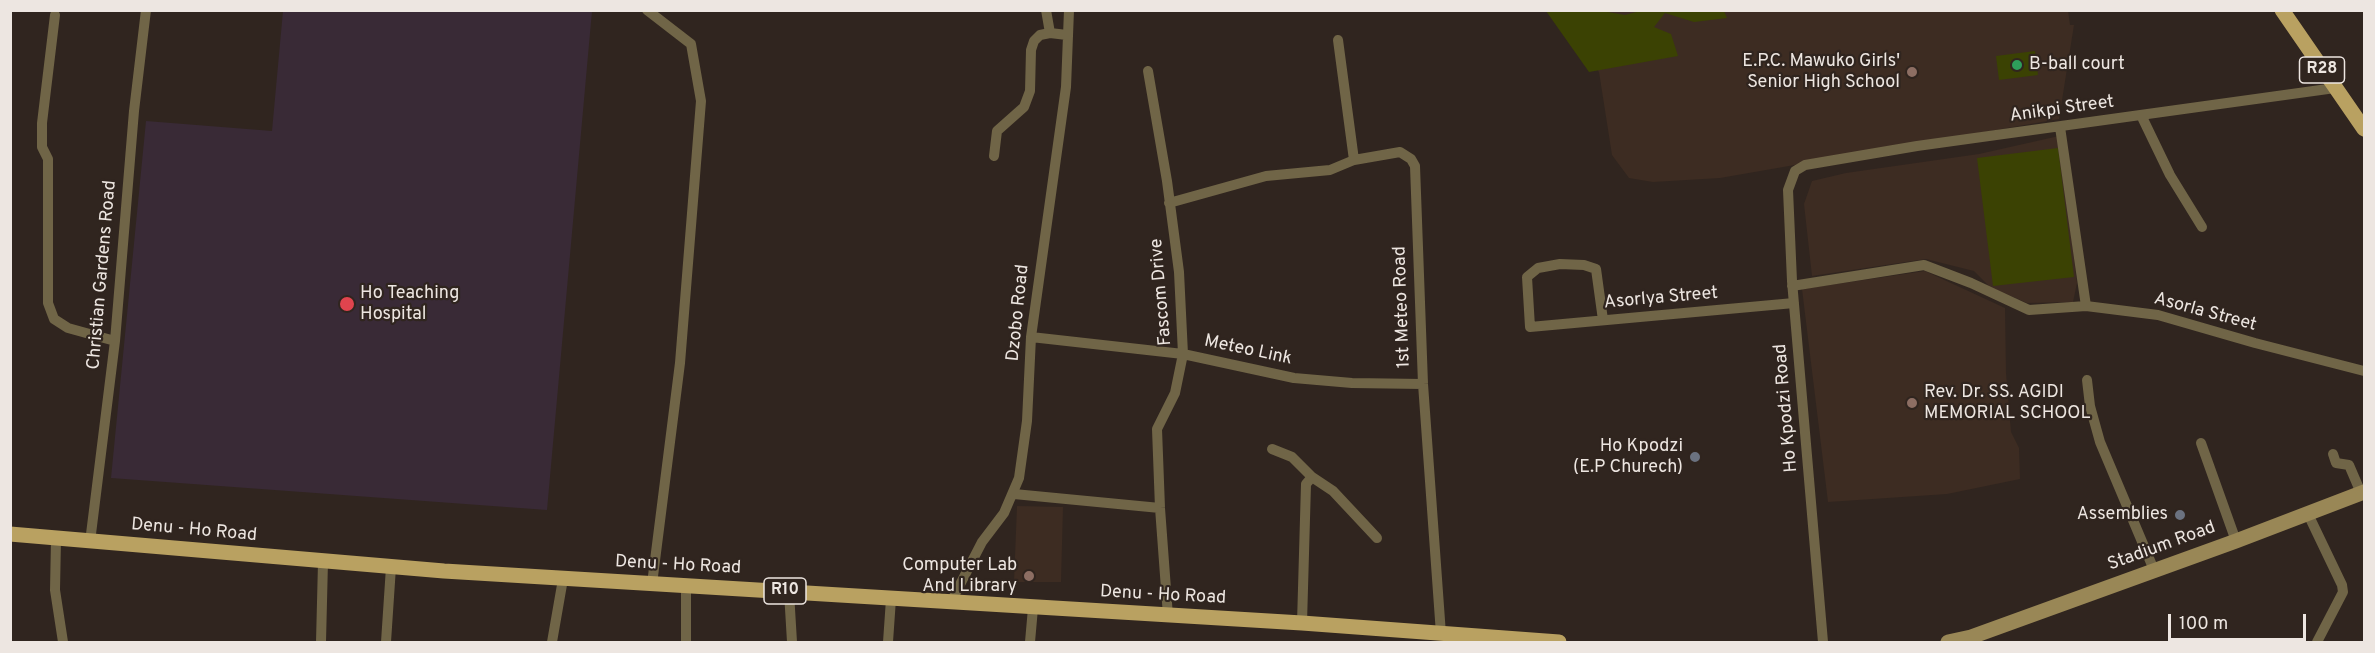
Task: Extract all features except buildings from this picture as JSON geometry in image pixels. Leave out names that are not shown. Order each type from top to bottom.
[{"type":"main road","name":"R28","points":[[2285,11],[2364,129]]},
{"type":"main road","name":"Stadium Road","points":[[1948,642],[1967,640],[2363,492]]},
{"type":"main road","name":"Denu - Ho Road","points":[[10,534],[323,562],[563,579],[1302,623],[1441,634],[1479,640],[1559,642]]},
{"type":"street","name":"Christian Gardens Road","points":[[90,542],[115,341],[134,111],[146,10]]},
{"type":"street","points":[[647,10],[691,44],[700,101],[680,363],[652,585]]},
{"type":"street","points":[[1046,10],[1050,33]]},
{"type":"street","name":"Dzobo Road","points":[[951,602],[982,542],[1004,513],[1019,478],[1027,421],[1031,337],[1066,87],[1069,10]]},
{"type":"street","points":[[55,15],[42,123],[42,147],[48,159],[48,303],[54,319],[68,328],[115,341]]},
{"type":"street","points":[[994,156],[997,131],[1024,106],[1030,91],[1030,50],[1034,41],[1040,35],[1050,33],[1067,35]]},
{"type":"street","points":[[1170,202],[1259,177],[1330,170],[1354,160],[1338,40]]},
{"type":"street","name":"Fascom Drive","points":[[1148,71],[1179,272],[1183,354],[1175,393],[1157,429],[1168,615]]},
{"type":"street","name":"Anikpi Street","points":[[1795,171],[1805,165],[1917,146],[2335,88]]},
{"type":"street","points":[[2141,116],[2170,175],[2202,227]]},
{"type":"street","points":[[2060,127],[2086,306]]},
{"type":"street","name":"1st Meteo Road","points":[[1354,160],[1400,152],[1411,159],[1415,166],[1423,384],[1441,634]]},
{"type":"street","name":"Ho Kpodzi Road","points":[[1795,171],[1788,190],[1792,286],[1823,642]]},
{"type":"street","name":"Asorlya Street","points":[[1603,321],[1596,269],[1584,265],[1560,264],[1538,268],[1527,277],[1530,327],[1603,321],[1794,303]]},
{"type":"street","name":"Asorla Street","points":[[1792,286],[1924,265],[1971,283],[2029,310],[2086,306],[2158,315],[2364,371]]},
{"type":"street","name":"Meteo Link","points":[[1031,337],[1183,354],[1294,378],[1352,384],[1423,384]]},
{"type":"street","points":[[2087,380],[2090,406],[2100,442],[2154,570]]},
{"type":"street","points":[[2201,443],[2236,541]]},
{"type":"street","points":[[1272,449],[1292,457],[1312,477],[1333,491],[1377,538]]},
{"type":"street","points":[[2333,454],[2336,463],[2349,465],[2363,492]]},
{"type":"street","points":[[1302,623],[1306,484],[1312,477]]},
{"type":"street","points":[[1014,494],[1160,508]]},
{"type":"street","points":[[2308,514],[2342,585],[2343,592],[2317,642]]},
{"type":"street","points":[[56,539],[55,590],[63,642]]},
{"type":"street","points":[[321,642],[323,562]]},
{"type":"street","points":[[386,642],[391,567]]},
{"type":"street","points":[[552,642],[563,579]]},
{"type":"street","points":[[686,587],[686,642]]},
{"type":"street","points":[[789,592],[792,642]]},
{"type":"street","points":[[888,642],[891,599]]},
{"type":"street","points":[[1030,642],[1033,608]]},
{"type":"shaded area","points":[[1567,10],[2068,10],[2070,25],[2074,25],[2059,119],[1720,178],[1653,182],[1629,178],[1612,155],[1599,72],[1566,30]]},
{"type":"shaded area","name":"Ho Teaching Hospital","points":[[283,11],[592,11],[547,510],[111,478],[146,121],[272,131]]},
{"type":"shaded area","points":[[2059,136],[2077,283],[2073,302],[2027,303],[1990,287],[1974,271],[1926,259],[1812,276],[1804,204],[1812,181],[1846,173],[1979,154]]},
{"type":"shaded area","name":"Rev. Dr. SS. AGIDI MEMORIAL SCHOOL","points":[[1925,271],[2005,308],[2006,373],[2011,432],[2019,448],[2020,479],[1947,494],[1828,502],[1802,289]]},
{"type":"shaded area","points":[[1017,506],[1063,507],[1061,582],[1014,582]]},
{"type":"green space","points":[[1546,11],[1602,11],[1625,15],[1640,11],[1724,11],[1727,18],[1694,22],[1665,13],[1654,27],[1671,34],[1678,56],[1589,72]]},
{"type":"green space","name":"B-ball court","points":[[2035,51],[2038,75],[1999,80],[1996,56]]},
{"type":"green space","points":[[2058,148],[2074,277],[1993,286],[1977,158]]},
{"type":"place","name":"B-ball court","points":[[2017,65]]},
{"type":"place","name":"E.P.C. Mawuko Girls' Senior High School","points":[[1912,72]]},
{"type":"place","name":"Ho Teaching Hospital","points":[[347,304]]},
{"type":"place","name":"Rev. Dr. SS. AGIDI MEMORIAL SCHOOL","points":[[1912,403]]},
{"type":"place","name":"Ho Kpodzi (E.P Churech)","points":[[1695,457]]},
{"type":"place","name":"Assemblies","points":[[2180,515]]},
{"type":"place","name":"Computer Lab And Library","points":[[1029,576]]}]
